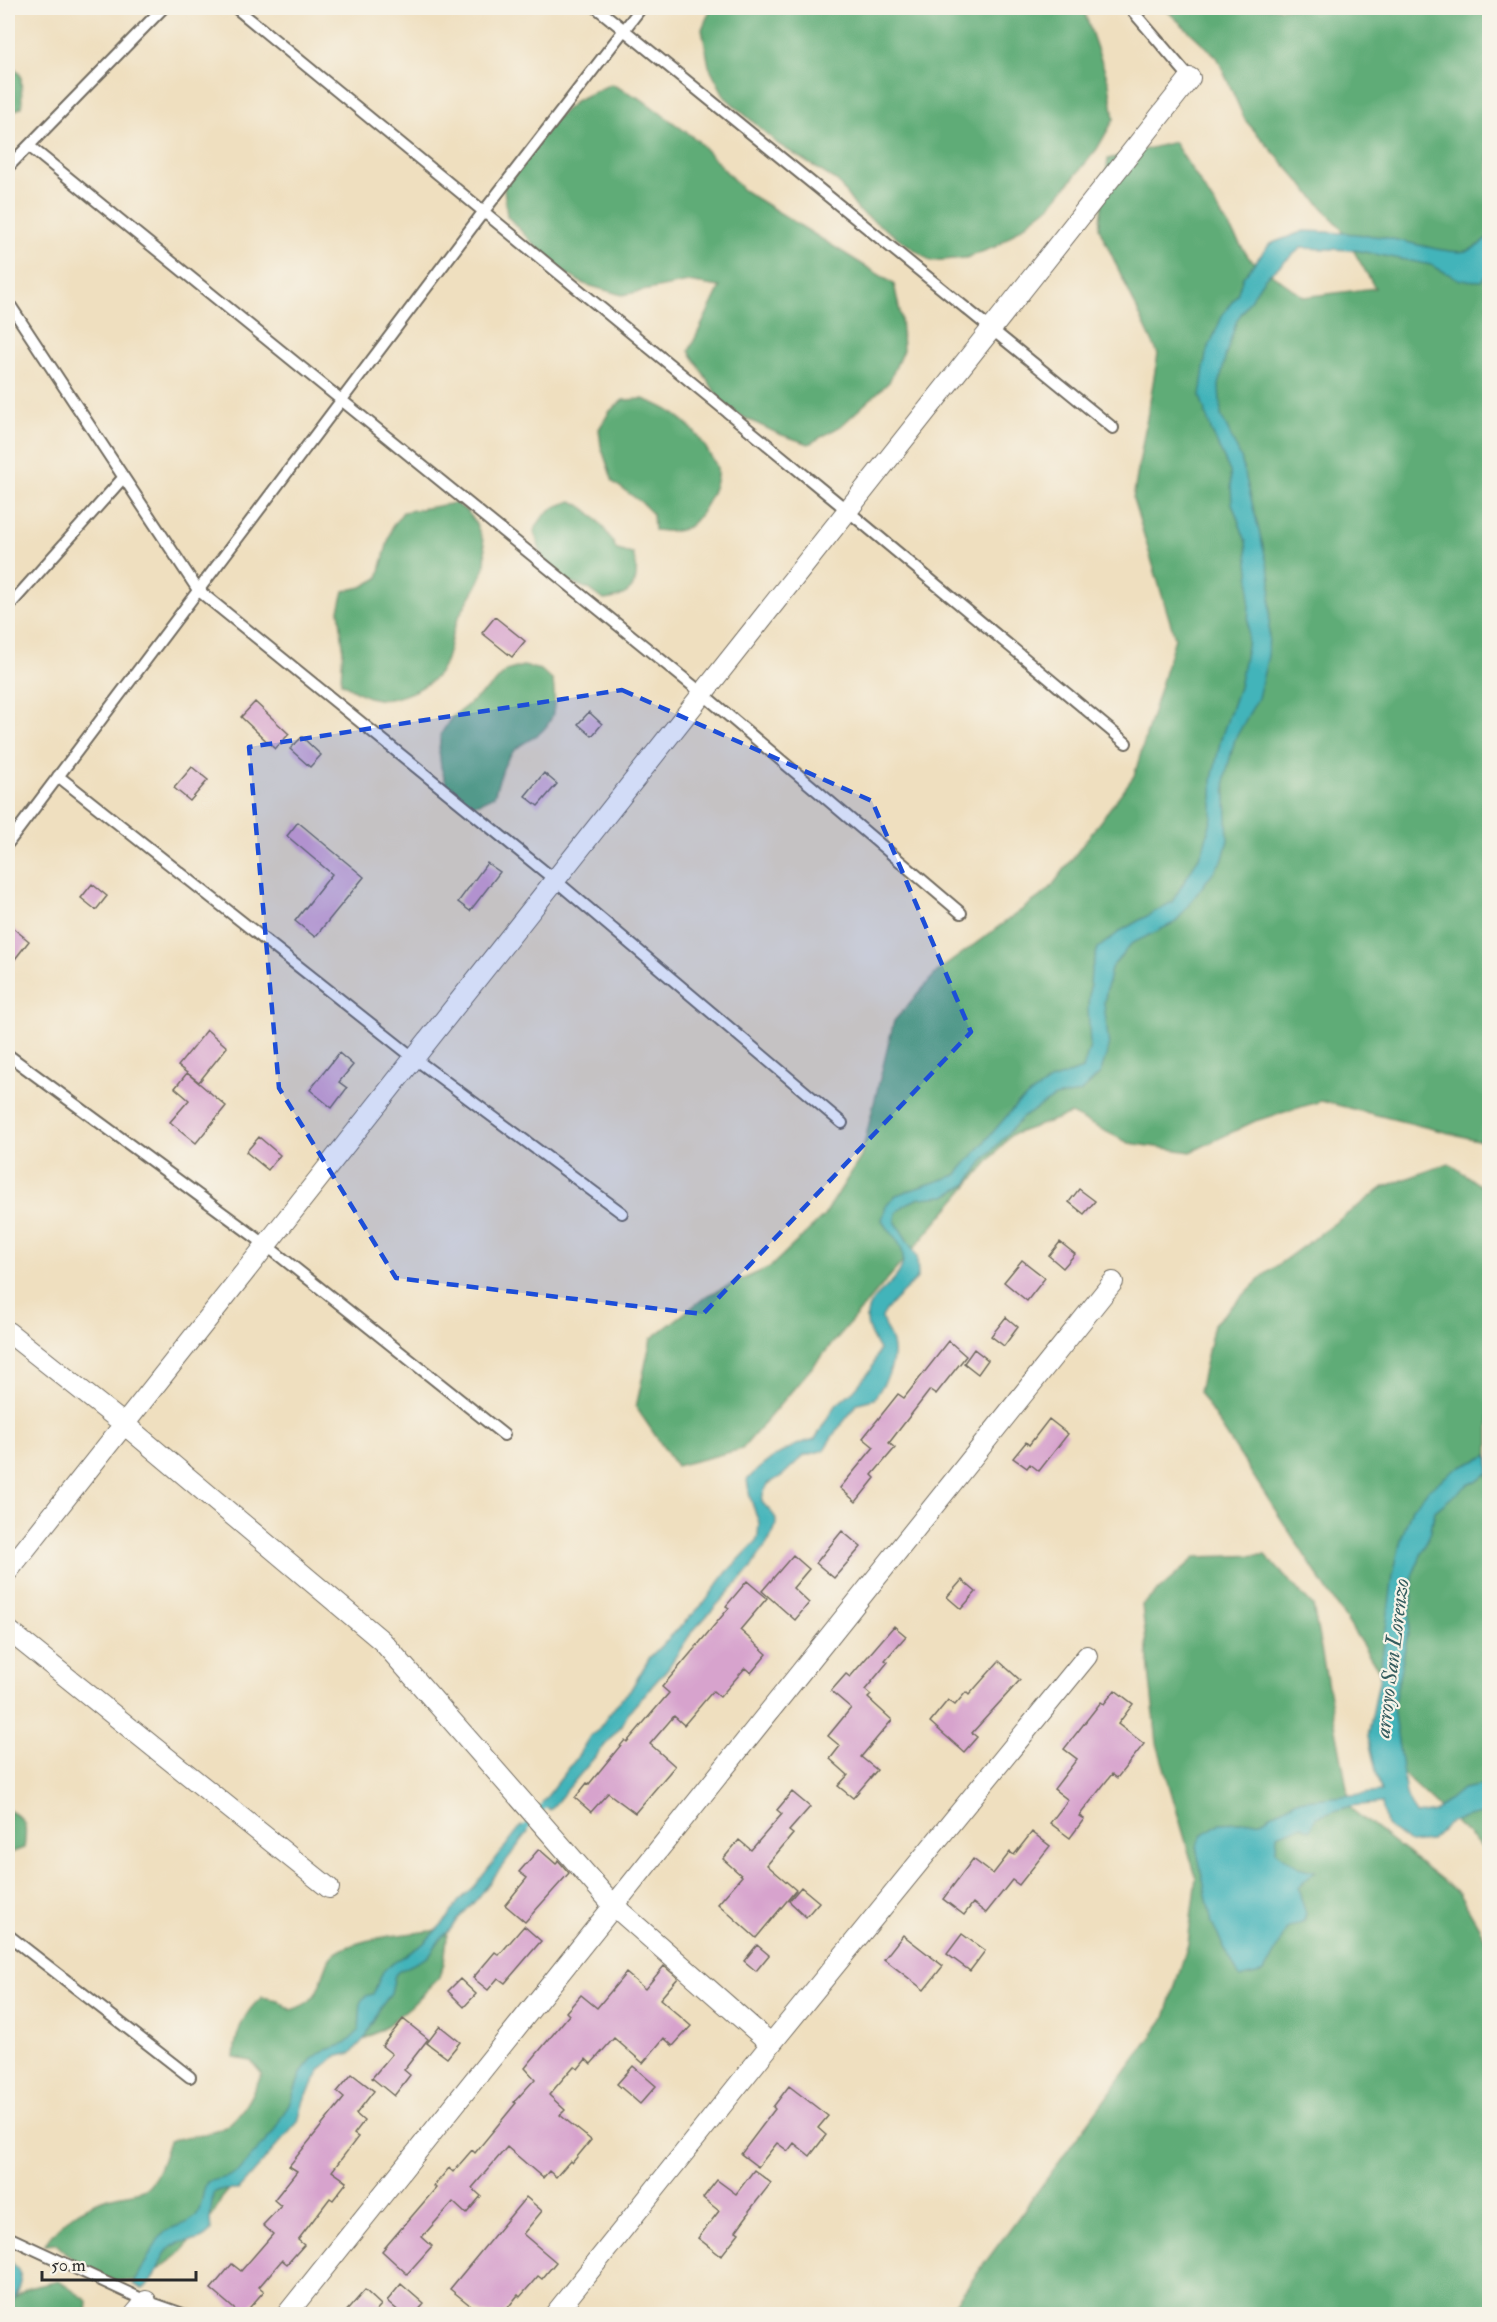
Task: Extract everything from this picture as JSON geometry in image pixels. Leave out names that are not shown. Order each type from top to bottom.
[{"type":"street","points":[[8,1572],[1190,78]]},
{"type":"street","points":[[287,2314],[1113,1282]]},
{"type":"street","points":[[8,1332],[124,1424],[382,1641],[614,1906],[771,2044]]},
{"type":"street","points":[[8,1630],[329,1888]]},
{"type":"street","points":[[555,2314],[1087,1656]]},
{"type":"lane","points":[[8,167],[163,8]]},
{"type":"lane","points":[[236,8],[848,511],[1126,743]]},
{"type":"lane","points":[[597,8],[1113,428]]},
{"type":"lane","points":[[8,843],[484,211],[641,8]]},
{"type":"lane","points":[[1130,8],[1190,78]]},
{"type":"lane","points":[[29,146],[703,694],[961,913]]},
{"type":"lane","points":[[8,302],[198,590],[555,880],[842,1123]]},
{"type":"lane","points":[[8,607],[123,477]]},
{"type":"lane","points":[[58,776],[414,1058],[622,1213]]},
{"type":"lane","points":[[8,1055],[266,1245],[504,1435]]},
{"type":"lane","points":[[8,1935],[190,2077]]},
{"type":"lane","points":[[8,2237],[140,2308],[183,2314]]},
{"type":"highlighted area","points":[[622,690],[872,801],[971,1032],[703,1314],[396,1278],[279,1088],[249,747]]},
{"type":"green space","points":[[711,8],[1078,8],[1085,14],[1109,83],[1114,119],[1097,149],[1051,205],[997,246],[966,258],[931,261],[858,210],[837,181],[778,144],[725,97],[709,66],[702,29]]},
{"type":"green space","points":[[1164,8],[1489,8],[1489,1143],[1321,1101],[1255,1121],[1191,1152],[1129,1143],[1071,1114],[1011,1135],[742,1449],[676,1466],[636,1407],[651,1339],[708,1295],[770,1267],[824,1216],[861,1157],[894,1021],[938,971],[1049,890],[1134,776],[1175,638],[1133,499],[1158,354],[1099,228],[1108,159],[1174,142],[1249,258],[1304,297],[1375,288],[1340,227],[1245,120],[1217,57]]},
{"type":"green space","points":[[13,66],[21,76],[22,107],[8,114],[8,67]]},
{"type":"green space","points":[[611,84],[641,99],[697,140],[743,190],[894,284],[901,317],[903,350],[889,382],[841,426],[809,444],[779,434],[726,409],[689,351],[720,287],[688,282],[622,295],[584,284],[555,267],[507,216],[503,179],[550,124],[577,100]]},
{"type":"green space","points":[[643,399],[675,414],[691,428],[717,467],[715,484],[708,502],[697,518],[682,530],[654,530],[653,514],[641,502],[613,482],[601,446],[599,429],[610,411],[623,400]]},
{"type":"green space","points":[[572,501],[598,521],[617,550],[633,554],[636,573],[633,586],[628,592],[604,600],[589,589],[557,578],[545,566],[534,531],[549,511]]},
{"type":"green space","points":[[455,503],[468,512],[475,523],[486,558],[480,579],[454,628],[443,667],[428,683],[402,696],[378,699],[358,692],[341,682],[343,646],[339,610],[344,591],[362,587],[378,578],[392,527],[403,512]]},
{"type":"green space","points":[[523,666],[541,670],[553,681],[554,701],[551,719],[540,733],[519,746],[508,759],[494,796],[479,803],[463,805],[446,783],[441,767],[439,750],[441,734],[451,718],[494,684],[506,671]]},
{"type":"green space","points":[[1449,1163],[1489,1192],[1489,1854],[1394,1765],[1393,1692],[1199,1392],[1214,1324],[1264,1275],[1384,1187]]},
{"type":"green space","points":[[1265,1555],[1313,1606],[1351,1809],[1459,1893],[1489,1944],[1489,2314],[955,2314],[954,2305],[1165,2018],[1188,1944],[1196,1877],[1157,1743],[1142,1605],[1196,1557]]},
{"type":"green space","points":[[8,1810],[23,1821],[26,1835],[24,1848],[8,1854]]},
{"type":"green space","points":[[448,1929],[444,1963],[438,1979],[411,2006],[381,2030],[333,2056],[318,2068],[280,2129],[222,2198],[213,2215],[178,2255],[148,2277],[129,2281],[93,2278],[55,2243],[45,2244],[59,2227],[85,2207],[147,2187],[159,2169],[169,2141],[207,2134],[227,2126],[234,2120],[250,2098],[262,2074],[251,2061],[234,2058],[241,2024],[255,2003],[262,1997],[278,2000],[291,2010],[311,2000],[320,1985],[329,1960],[341,1950],[370,1940]]},
{"type":"green space","points":[[59,2281],[88,2301],[87,2314],[8,2314],[8,2303],[28,2288]]},
{"type":"water","points":[[1304,231],[1378,236],[1459,252],[1476,247],[1489,236],[1489,272],[1481,281],[1460,280],[1431,265],[1354,250],[1301,248],[1264,279],[1237,320],[1219,386],[1221,415],[1241,458],[1271,579],[1268,656],[1258,698],[1235,739],[1225,777],[1228,840],[1223,859],[1176,922],[1131,944],[1111,968],[1104,1003],[1109,1047],[1100,1074],[1080,1093],[1055,1097],[1022,1118],[987,1156],[967,1184],[946,1196],[920,1198],[906,1204],[896,1213],[895,1221],[917,1256],[918,1277],[882,1317],[891,1340],[893,1359],[882,1386],[874,1399],[858,1403],[824,1450],[803,1456],[783,1475],[768,1484],[762,1502],[775,1517],[775,1529],[751,1568],[691,1633],[668,1668],[629,1712],[622,1725],[550,1810],[542,1803],[576,1759],[590,1736],[597,1731],[621,1699],[630,1691],[650,1657],[703,1604],[727,1572],[755,1543],[759,1523],[747,1480],[761,1466],[778,1455],[796,1445],[815,1439],[834,1407],[854,1390],[871,1370],[879,1350],[868,1328],[868,1310],[872,1302],[894,1280],[903,1262],[901,1247],[882,1220],[886,1206],[896,1195],[956,1175],[1017,1104],[1051,1080],[1083,1069],[1090,1046],[1088,1008],[1091,971],[1098,948],[1122,930],[1172,902],[1203,850],[1212,817],[1212,779],[1221,738],[1239,687],[1247,646],[1250,581],[1246,542],[1232,503],[1230,472],[1211,430],[1200,396],[1206,354],[1223,314],[1237,295],[1243,277],[1270,244]]},
{"type":"water","name":"arroyo San Lorenzo","points":[[1489,1455],[1489,1473],[1463,1488],[1435,1511],[1430,1534],[1413,1574],[1410,1624],[1393,1707],[1406,1795],[1416,1815],[1435,1812],[1462,1789],[1489,1784],[1489,1812],[1450,1822],[1430,1841],[1410,1843],[1386,1826],[1382,1803],[1350,1806],[1317,1817],[1310,1830],[1302,1826],[1277,1835],[1276,1851],[1298,1867],[1315,1871],[1298,1888],[1306,1914],[1304,1921],[1287,1929],[1264,1972],[1240,1978],[1212,1924],[1196,1846],[1202,1835],[1220,1823],[1261,1821],[1295,1801],[1381,1792],[1368,1736],[1379,1681],[1393,1575],[1401,1539],[1412,1508],[1430,1488],[1456,1469]]},
{"type":"water","points":[[521,1826],[528,1832],[478,1898],[441,1938],[428,1957],[395,1975],[391,1993],[379,2010],[365,2038],[351,2053],[335,2057],[321,2069],[304,2100],[298,2122],[238,2190],[220,2190],[213,2193],[211,2231],[200,2239],[179,2243],[168,2250],[148,2286],[142,2289],[133,2284],[165,2232],[188,2222],[198,2214],[207,2182],[239,2171],[272,2134],[291,2100],[302,2071],[312,2059],[323,2051],[345,2044],[359,2031],[361,2001],[373,1994],[384,1969],[423,1944],[448,1918],[458,1902],[475,1886]]},
{"type":"water","points":[[8,2259],[19,2272],[21,2284],[8,2310]]},
{"type":"building","points":[[495,617],[525,641],[512,657],[482,633]]},
{"type":"building","points":[[255,702],[289,734],[275,749],[241,717]]},
{"type":"building","points":[[589,712],[602,724],[592,736],[578,724]]},
{"type":"building","points":[[302,737],[321,755],[310,767],[290,749]]},
{"type":"building","points":[[192,767],[208,780],[190,801],[174,788]]},
{"type":"building","points":[[544,773],[557,784],[538,806],[525,796]]},
{"type":"building","points":[[298,822],[364,877],[315,937],[295,921],[332,874],[287,836]]},
{"type":"building","points":[[487,863],[500,872],[470,911],[458,902]]},
{"type":"building","points":[[92,884],[107,896],[96,910],[81,898]]},
{"type":"building","points":[[8,924],[29,941],[8,968]]},
{"type":"building","points":[[207,1030],[227,1047],[199,1082],[178,1066]]},
{"type":"building","points":[[339,1053],[353,1065],[339,1082],[347,1088],[332,1108],[310,1090]]},
{"type":"building","points":[[187,1073],[226,1106],[196,1143],[170,1122],[189,1100],[175,1088]]},
{"type":"building","points":[[259,1137],[280,1155],[268,1170],[246,1152]]},
{"type":"building","points":[[1079,1189],[1095,1201],[1084,1214],[1069,1202]]},
{"type":"building","points":[[1060,1242],[1075,1254],[1063,1268],[1049,1256]]},
{"type":"building","points":[[1022,1260],[1045,1278],[1027,1301],[1004,1282]]},
{"type":"building","points":[[1006,1317],[1018,1327],[1004,1346],[991,1336]]},
{"type":"building","points":[[949,1341],[966,1356],[936,1394],[930,1390],[889,1443],[895,1448],[872,1475],[875,1478],[856,1502],[840,1488],[874,1447],[863,1438],[898,1394],[904,1398]]},
{"type":"building","points":[[974,1349],[988,1360],[978,1374],[964,1363]]},
{"type":"building","points":[[1049,1419],[1068,1434],[1039,1471],[1030,1464],[1027,1468],[1013,1458],[1026,1442],[1029,1445]]},
{"type":"building","points":[[842,1531],[861,1547],[834,1578],[816,1563]]},
{"type":"building","points":[[793,1555],[809,1569],[793,1588],[809,1603],[795,1620],[762,1591]]},
{"type":"building","points":[[962,1580],[976,1592],[961,1609],[947,1597]]},
{"type":"building","points":[[747,1581],[767,1598],[740,1630],[767,1654],[751,1673],[745,1668],[720,1697],[713,1691],[684,1725],[674,1716],[650,1744],[675,1766],[635,1813],[608,1793],[591,1812],[575,1798],[669,1693],[662,1687],[729,1608],[726,1606]]},
{"type":"building","points":[[894,1626],[906,1636],[885,1660],[888,1662],[865,1690],[871,1695],[868,1698],[892,1720],[861,1757],[877,1770],[853,1798],[838,1786],[848,1775],[830,1759],[840,1746],[828,1736],[851,1708],[831,1691],[846,1674],[850,1677]]},
{"type":"building","points":[[999,1661],[1020,1680],[972,1733],[977,1737],[964,1752],[930,1722],[948,1700],[955,1705],[966,1692],[969,1695]]},
{"type":"building","points":[[1115,1690],[1133,1704],[1118,1724],[1144,1744],[1117,1778],[1112,1774],[1079,1816],[1084,1819],[1070,1838],[1050,1823],[1068,1800],[1054,1789],[1077,1759],[1064,1749],[1101,1702],[1104,1704]]},
{"type":"building","points":[[792,1792],[810,1807],[789,1831],[793,1834],[767,1865],[796,1890],[756,1938],[718,1904],[742,1876],[723,1859],[739,1840],[751,1850],[782,1814],[777,1810]]},
{"type":"building","points":[[1032,1832],[1050,1846],[1019,1885],[1012,1880],[986,1913],[973,1903],[964,1915],[943,1899],[973,1859],[993,1874],[1010,1852],[1014,1855]]},
{"type":"building","points":[[539,1849],[556,1864],[558,1860],[569,1873],[525,1922],[505,1905],[527,1878],[519,1872]]},
{"type":"building","points":[[801,1887],[819,1902],[806,1917],[789,1901]]},
{"type":"building","points":[[524,1926],[541,1941],[505,1983],[498,1978],[488,1990],[473,1978],[495,1952],[499,1955]]},
{"type":"building","points":[[962,1934],[985,1951],[970,1971],[947,1954]]},
{"type":"building","points":[[903,1935],[943,1966],[924,1990],[884,1959]]},
{"type":"building","points":[[757,1945],[769,1955],[756,1971],[744,1961]]},
{"type":"building","points":[[664,1966],[678,1978],[660,1999],[691,2026],[673,2046],[664,2038],[643,2063],[614,2038],[591,2064],[586,2059],[578,2069],[574,2066],[549,2095],[565,2110],[560,2115],[591,2140],[572,2163],[570,2161],[556,2177],[549,2171],[543,2178],[507,2147],[472,2188],[481,2196],[466,2214],[453,2202],[422,2237],[432,2246],[407,2274],[382,2251],[436,2188],[434,2186],[449,2168],[453,2172],[472,2150],[475,2153],[516,2103],[514,2102],[535,2079],[525,2068],[569,2015],[566,2012],[581,1995],[597,2008],[626,1973],[645,1989]]},
{"type":"building","points":[[460,1979],[476,1994],[464,2007],[448,1991]]},
{"type":"building","points":[[403,2019],[428,2039],[404,2070],[410,2075],[394,2096],[372,2078],[392,2054],[382,2046]]},
{"type":"building","points":[[440,2026],[460,2042],[447,2058],[427,2043]]},
{"type":"building","points":[[633,2066],[656,2086],[640,2104],[617,2084]]},
{"type":"building","points":[[352,2074],[374,2091],[356,2114],[364,2121],[354,2134],[358,2137],[332,2171],[347,2182],[333,2200],[330,2198],[298,2240],[304,2245],[287,2264],[282,2260],[259,2287],[264,2291],[244,2314],[240,2314],[211,2289],[232,2264],[241,2271],[273,2234],[263,2225],[281,2206],[274,2200],[297,2171],[289,2166],[344,2098],[337,2092]]},
{"type":"building","points":[[789,2086],[828,2116],[818,2128],[826,2135],[810,2156],[794,2143],[788,2151],[777,2143],[758,2167],[741,2154],[775,2109],[773,2107]]},
{"type":"building","points":[[754,2170],[771,2183],[749,2211],[736,2231],[739,2233],[721,2256],[698,2238],[719,2211],[703,2198],[717,2180],[736,2194]]},
{"type":"building","points":[[526,2197],[542,2211],[523,2234],[556,2262],[542,2279],[538,2276],[520,2297],[518,2295],[503,2314],[481,2314],[450,2289]]},
{"type":"building","points":[[401,2284],[424,2304],[415,2314],[402,2314],[387,2301]]},
{"type":"building","points":[[365,2290],[381,2305],[373,2314],[344,2314]]},
{"type":"waterway","points":[[520,1835],[548,1801]]}]
